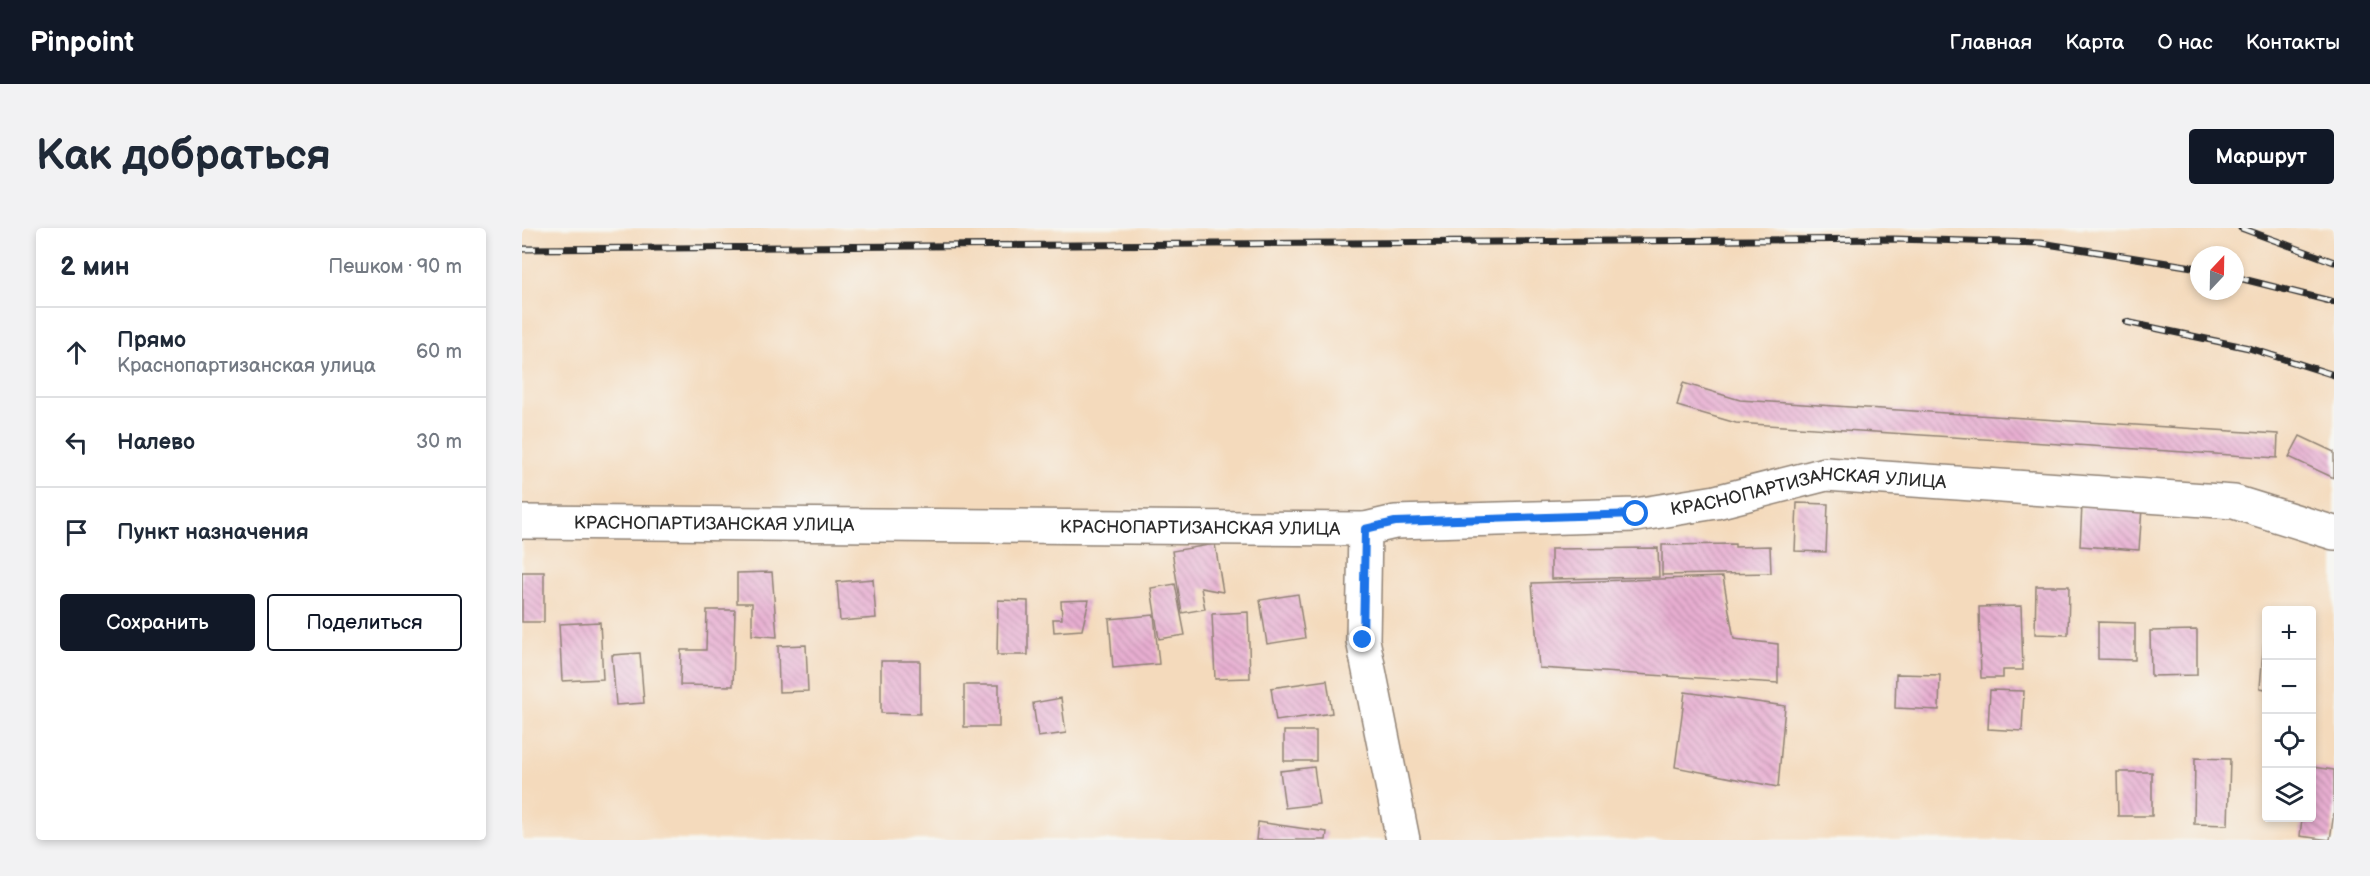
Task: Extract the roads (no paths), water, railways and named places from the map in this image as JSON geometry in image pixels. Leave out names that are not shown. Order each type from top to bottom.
[{"type":"street","name":"КРАСНОПАРТИЗАНСКАЯ УЛИЦА","points":[[522,522],[1365,529],[1395,522],[1636,514],[1716,502],[1826,474],[2234,501],[2334,533]]},
{"type":"street","points":[[1365,529],[1363,640],[1403,840]]},
{"type":"railway","points":[[2241,228],[2334,262]]},
{"type":"railway","points":[[522,249],[1894,239],[2041,243],[2190,267]]},
{"type":"railway","points":[[2244,279],[2334,302]]},
{"type":"railway","points":[[2126,322],[2249,348],[2334,375]]}]
